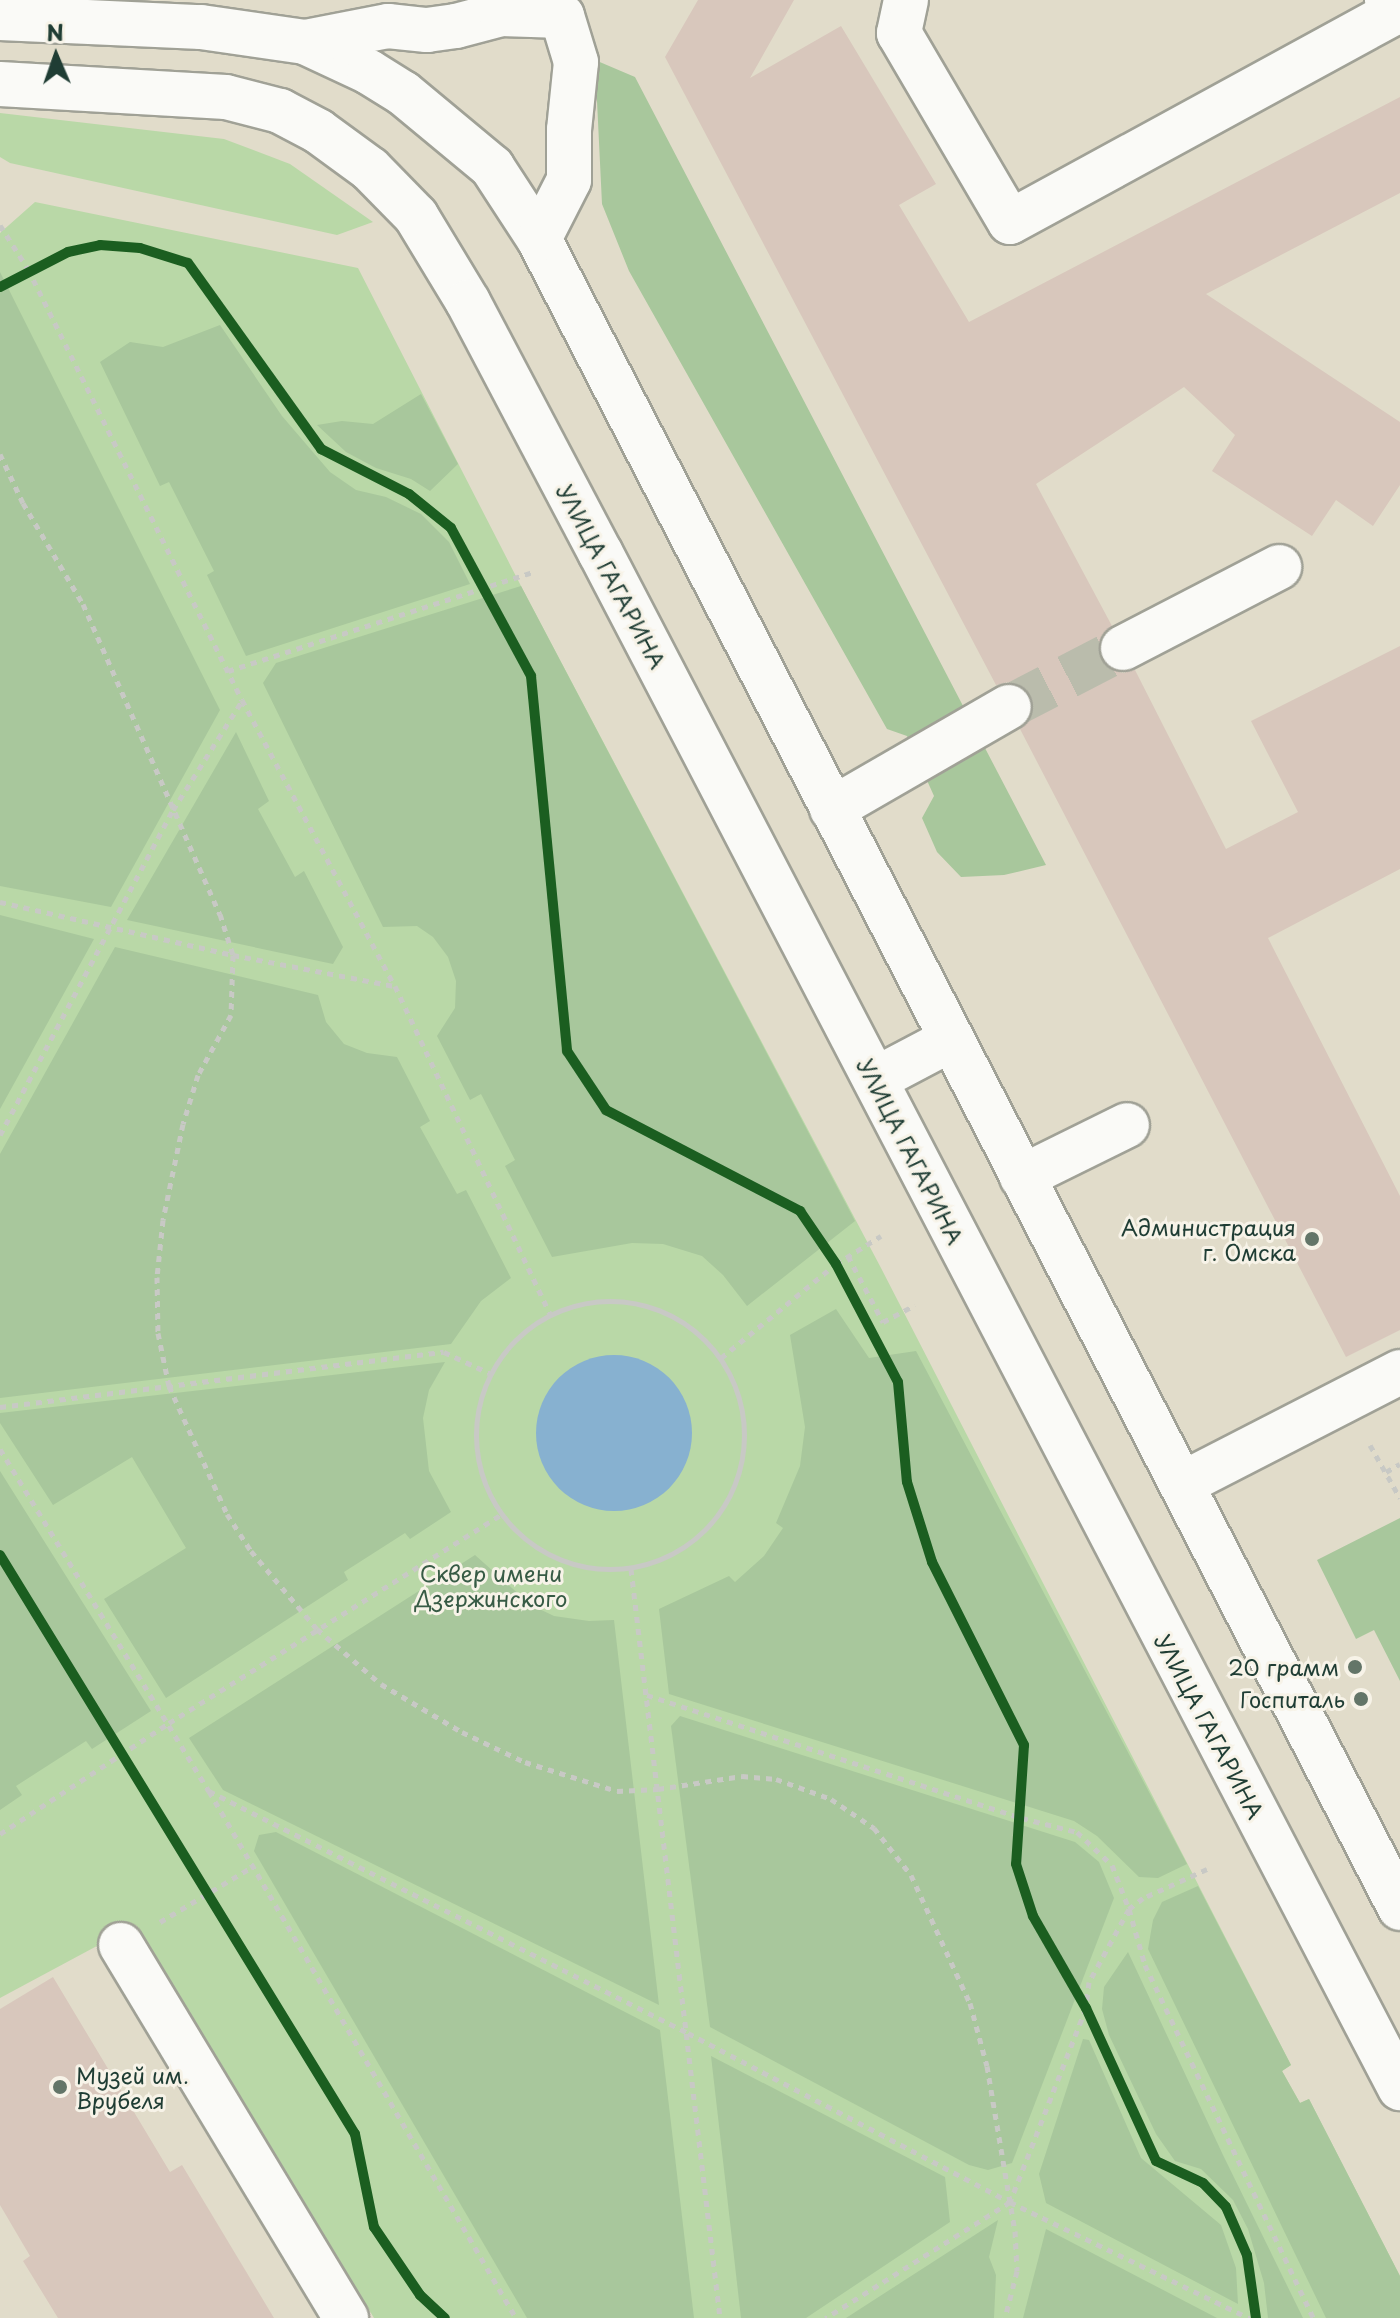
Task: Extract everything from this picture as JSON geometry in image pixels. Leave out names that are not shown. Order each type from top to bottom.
[{"type":"main road","points":[[906,0],[899,33],[1010,222],[1394,13],[1387,0]]},
{"type":"main road","points":[[305,42],[388,26],[427,30],[501,14],[567,8],[576,62],[569,130],[569,180],[539,239]]},
{"type":"main road","points":[[0,18],[201,27],[305,42],[369,72],[403,93],[492,167],[539,239],[950,1040],[1397,1896]]},
{"type":"main road","name":"УЛИЦА ГАГАРИНА","points":[[0,84],[226,97],[280,111],[318,131],[370,169],[416,216],[475,316],[1400,2088]]},
{"type":"main road","points":[[1123,648],[1279,567]]},
{"type":"main road","points":[[832,809],[1009,707]]},
{"type":"main road","points":[[876,1079],[950,1040]]},
{"type":"main road","points":[[1022,1177],[1127,1125]]},
{"type":"main road","points":[[1182,1484],[1400,1372]]},
{"type":"main road","points":[[121,1945],[346,2318]]},
{"type":"path","points":[[0,225],[242,700],[395,986],[550,1314]]},
{"type":"path","points":[[24,272],[42,263]]},
{"type":"path","points":[[0,454],[23,503],[83,604],[220,914],[233,955],[231,1015],[198,1075],[183,1124],[163,1220],[157,1277],[158,1333],[169,1386],[227,1514],[251,1551],[317,1629],[381,1684],[418,1709],[487,1744],[525,1762],[617,1791],[658,1789],[742,1776],[776,1779],[831,1799],[874,1828],[911,1875],[970,2003],[987,2066],[1010,2202],[1017,2271],[1005,2318]]},
{"type":"path","points":[[228,671],[533,572]]},
{"type":"path","points":[[477,576],[490,601]]},
{"type":"path","points":[[0,1135],[173,810],[242,700]]},
{"type":"path","points":[[0,902],[233,955],[395,986]]},
{"type":"path","points":[[721,1358],[836,1264],[881,1236]]},
{"type":"path","points":[[829,1253],[843,1277]]},
{"type":"path","points":[[848,1256],[883,1322],[915,1305]]},
{"type":"path","points":[[595,1300],[643,1304],[687,1323],[721,1358],[741,1398],[745,1443],[735,1487],[712,1525],[676,1553],[631,1569],[582,1568],[536,1549],[500,1515],[479,1470],[475,1420],[489,1373],[515,1339],[550,1314],[595,1300]]},
{"type":"path","points":[[0,1407],[444,1352],[489,1373]]},
{"type":"path","points":[[1370,1445],[1400,1498]]},
{"type":"path","points":[[0,1449],[169,1723],[516,2318]]},
{"type":"path","points":[[1386,1472],[1400,1464]]},
{"type":"path","points":[[0,1834],[169,1723],[500,1515]]},
{"type":"path","points":[[631,1569],[720,2318]]},
{"type":"path","points":[[647,1695],[1022,1818],[1077,1832],[1112,1865],[1145,1965],[1313,2318]]},
{"type":"path","points":[[115,1740],[130,1766]]},
{"type":"path","points":[[209,1791],[688,2033],[1010,2202],[1249,2318]]},
{"type":"path","points":[[1020,1833],[1022,1803]]},
{"type":"path","points":[[121,1945],[252,1867]]},
{"type":"path","points":[[826,2318],[1010,2202],[1086,2008],[1089,1982],[1129,1909],[1143,1898],[1207,1869]]},
{"type":"path","points":[[198,1882],[214,1908]]},
{"type":"path","points":[[1078,1995],[1092,2022]]},
{"type":"path","points":[[1254,2302],[1256,2318]]},
{"type":"green space","points":[[595,60],[635,77],[1046,865],[1004,875],[961,877],[937,852],[922,818],[934,796],[907,736],[887,729],[629,271],[602,204]]},
{"type":"green space","points":[[0,113],[224,139],[290,164],[373,222],[337,235],[10,163],[0,157]]},
{"type":"green space","name":"Сквер имени Дзержинского","points":[[35,202],[358,268],[521,586],[881,1268],[1291,2065],[1282,2071],[1300,2103],[1309,2099],[1400,2276],[1400,2318],[374,2318],[136,1925],[0,1998],[0,233]]},
{"type":"green space","points":[[0,272],[220,710],[111,907],[0,886]]},
{"type":"green space","points":[[220,325],[282,416],[330,472],[356,490],[386,497],[421,514],[449,542],[470,584],[246,656],[207,575],[214,571],[169,482],[160,486],[100,362],[130,342],[163,347]]},
{"type":"green space","points":[[421,394],[458,464],[430,491],[411,479],[376,468],[346,452],[317,425],[342,421],[373,424]]},
{"type":"green space","points":[[521,586],[855,1221],[747,1306],[723,1275],[702,1256],[663,1244],[632,1243],[552,1257],[505,1166],[515,1160],[481,1094],[470,1100],[437,1036],[455,1008],[456,981],[448,957],[433,937],[417,926],[383,927],[263,683],[276,663]]},
{"type":"green space","points":[[236,732],[269,801],[258,809],[295,877],[304,871],[343,947],[333,964],[127,920]]},
{"type":"green space","points":[[0,915],[94,939],[0,1109]]},
{"type":"green space","points":[[115,947],[318,995],[326,1022],[344,1044],[367,1053],[397,1057],[430,1121],[420,1127],[457,1194],[466,1190],[511,1278],[481,1301],[451,1344],[0,1398],[0,1154]]},
{"type":"green space","points":[[836,1309],[869,1358],[916,1351],[1187,1864],[1158,1878],[1139,1877],[1097,1836],[1074,1821],[669,1694],[659,1609],[729,1576],[735,1582],[764,1556],[783,1528],[776,1523],[800,1466],[805,1427],[790,1335]]},
{"type":"green space","points":[[445,1362],[429,1390],[423,1418],[429,1471],[451,1512],[410,1539],[405,1533],[344,1572],[348,1580],[166,1698],[104,1599],[186,1548],[132,1457],[53,1505],[0,1423],[0,1413]]},
{"type":"green space","points":[[0,1471],[151,1711],[92,1749],[86,1741],[16,1786],[22,1795],[0,1810]]},
{"type":"green space","points":[[1400,1518],[1400,1681],[1374,1630],[1356,1639],[1317,1560]]},
{"type":"green space","points":[[475,1555],[531,1605],[554,1616],[589,1621],[614,1620],[659,2005],[223,1790],[189,1738]]},
{"type":"green space","points":[[680,1716],[1075,1842],[1099,1862],[1114,1898],[1012,2163],[988,2170],[969,2165],[710,2027],[671,1726]]},
{"type":"green space","points":[[276,1832],[660,2030],[694,2318],[527,2318],[254,1851],[259,1835]]},
{"type":"green space","points":[[1198,1886],[1291,2065],[1282,2071],[1300,2103],[1309,2099],[1400,2276],[1400,2318],[1326,2318],[1148,1949],[1153,1920],[1162,1902]]},
{"type":"green space","points":[[1128,1952],[1303,2318],[1268,2318],[1264,2283],[1248,2229],[1233,2200],[1201,2169],[1175,2161],[1156,2134],[1109,2035],[1102,2009],[1104,1987]]},
{"type":"green space","points":[[1083,2039],[1089,2040],[1141,2158],[1221,2225],[1236,2268],[1238,2304],[1046,2203],[1039,2174]]},
{"type":"green space","points":[[711,2056],[945,2177],[950,2222],[806,2318],[741,2318]]},
{"type":"green space","points":[[998,2220],[989,2257],[996,2275],[994,2318],[846,2318]]},
{"type":"green space","points":[[1046,2229],[1217,2318],[1023,2318]]},
{"type":"water","points":[[614,1355],[644,1361],[669,1378],[686,1403],[692,1433],[686,1463],[669,1488],[644,1505],[614,1511],[584,1505],[559,1488],[542,1463],[536,1433],[542,1403],[559,1378],[584,1361]]},
{"type":"building","points":[[698,0],[794,0],[750,78],[841,26],[936,184],[899,205],[969,322],[1400,97],[1400,193],[1206,294],[1400,422],[1400,485],[1373,526],[1336,500],[1312,536],[1212,471],[1235,435],[1184,387],[1036,484],[1112,626],[1102,635],[1098,646],[1101,659],[1110,669],[1123,673],[1135,670],[1226,849],[1298,812],[1251,721],[1400,646],[1400,869],[1268,938],[1400,1196],[1400,1330],[1346,1357],[1020,729],[1031,719],[1034,708],[1031,695],[1021,685],[1008,682],[996,685],[665,57]]},
{"type":"building","name":"Музей им. Врубеля","points":[[53,1977],[170,2172],[182,2165],[274,2318],[58,2318],[23,2261],[30,2256],[0,2205],[0,2009]]},
{"type":"tunnel","points":[[1009,707],[1123,648]]},
{"type":"cycle path","points":[[0,287],[68,252],[100,245],[140,248],[188,263],[321,449],[409,494],[451,528],[531,676],[567,1051],[606,1110],[800,1211],[836,1264],[898,1382],[907,1482],[932,1562],[1024,1745],[1016,1864],[1033,1916],[1086,2008],[1156,2161],[1203,2183],[1226,2207],[1247,2255],[1256,2318]]},
{"type":"cycle path","points":[[0,1555],[355,2134],[374,2227],[420,2295],[445,2318]]},
{"type":"place","name":"Администрация г. Омска","points":[[1312,1239]]},
{"type":"place","name":"20 грамм","points":[[1355,1667]]},
{"type":"place","name":"Госпиталь","points":[[1361,1699]]},
{"type":"place","name":"Музей им. Врубеля","points":[[60,2087]]}]
